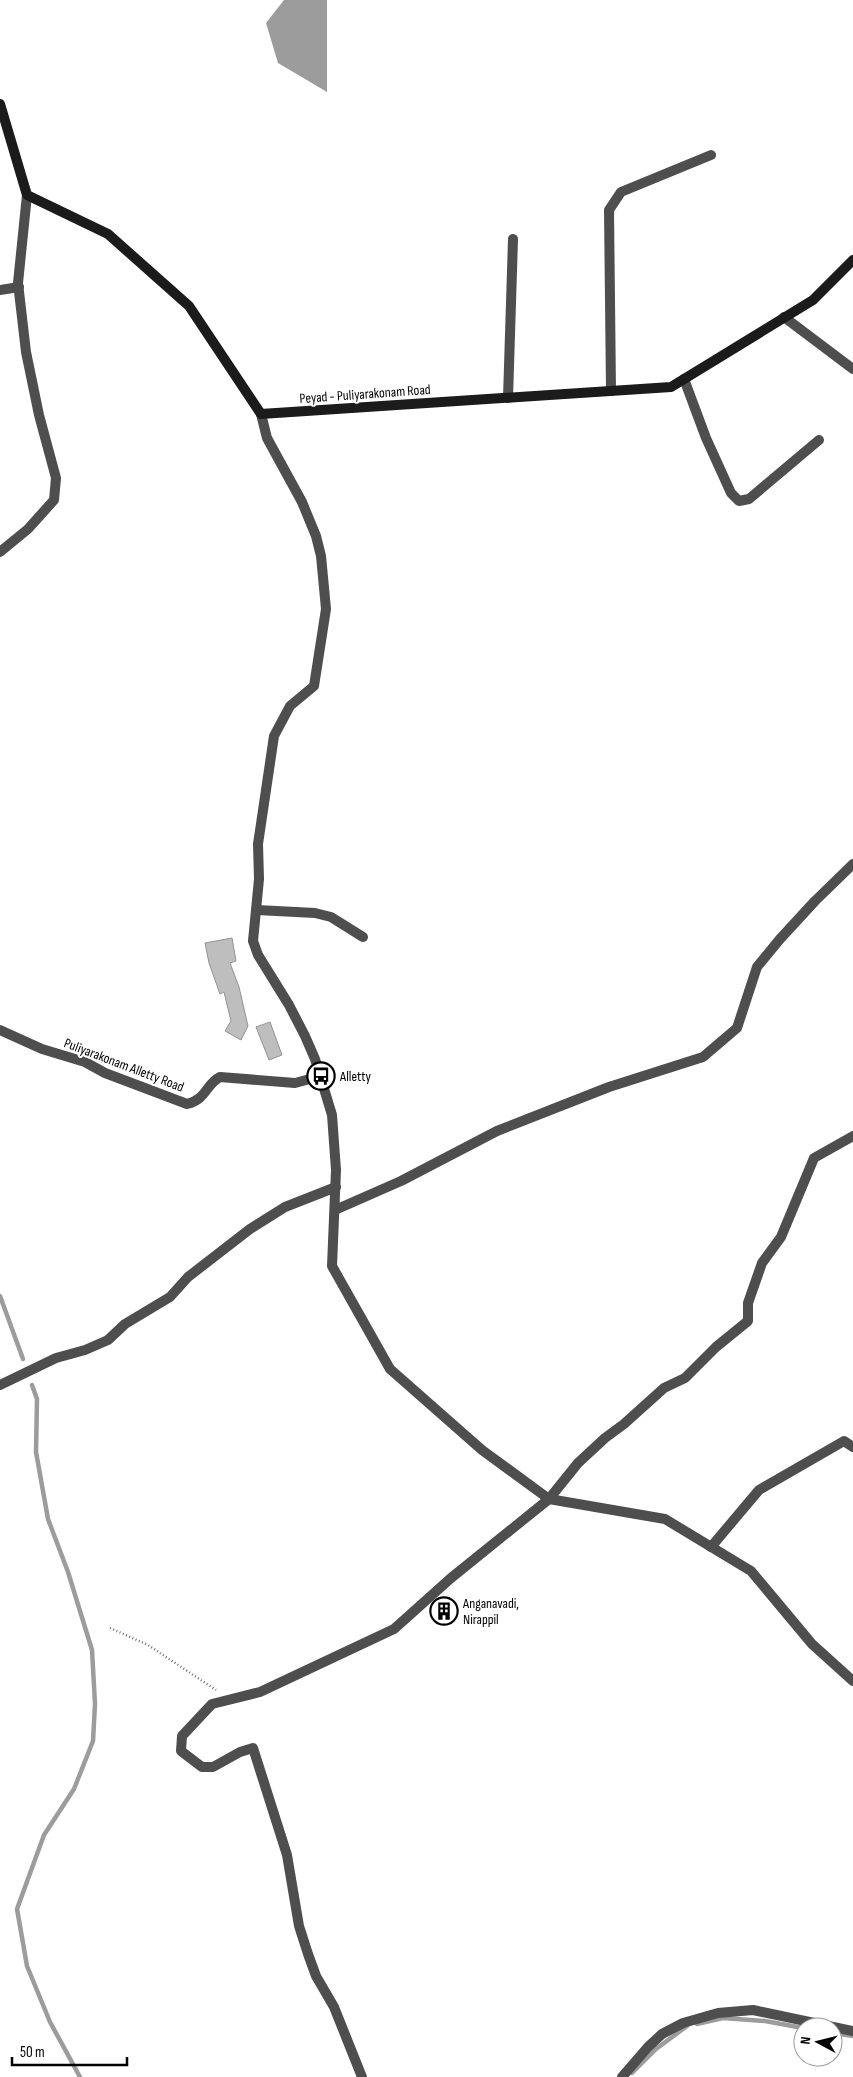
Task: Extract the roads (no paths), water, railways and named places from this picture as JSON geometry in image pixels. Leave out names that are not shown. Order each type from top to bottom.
[{"type":"main road","points":[[0,104],[27,196],[108,234],[189,306],[261,414]]},
{"type":"main road","name":"Peyad - Puliyarakonam Road","points":[[261,414],[670,387],[813,300],[853,260]]},
{"type":"street","points":[[611,391],[609,210],[620,192],[711,155]]},
{"type":"street","points":[[0,552],[28,528],[54,500],[56,478],[39,415],[28,361],[18,287],[27,196]]},
{"type":"street","points":[[508,398],[512,239]]},
{"type":"street","points":[[0,290],[18,287]]},
{"type":"street","points":[[784,317],[853,369]]},
{"type":"street","points":[[684,379],[726,484],[738,501],[749,499],[819,440]]},
{"type":"street","points":[[261,414],[266,438],[302,502],[316,536],[326,609],[314,686],[290,706],[274,736],[258,844],[257,910],[253,941],[258,956],[306,1036],[321,1076],[332,1115],[336,1153],[332,1266],[390,1369],[482,1450],[549,1500],[665,1519],[751,1571],[812,1644],[853,1680]]},
{"type":"street","points":[[335,1210],[401,1181],[497,1132],[609,1087],[703,1058],[737,1028],[757,967],[815,901],[853,864]]},
{"type":"street","points":[[257,910],[315,913],[331,917],[363,937]]},
{"type":"street","name":"Puliyarakonam Alletty Road","points":[[0,1030],[42,1049],[84,1062],[122,1080],[187,1104],[201,1098],[213,1081],[220,1077],[295,1083],[321,1076]]},
{"type":"street","points":[[362,2077],[334,2007],[316,1976],[308,1954],[299,1926],[287,1855],[253,1748],[240,1752],[213,1767],[202,1767],[181,1751],[182,1736],[212,1704],[260,1692],[394,1629],[451,1578],[549,1500],[578,1464],[605,1438],[624,1424],[664,1388],[685,1378],[716,1347],[748,1321],[748,1303],[762,1263],[781,1236],[814,1158],[853,1136]]},
{"type":"street","points":[[0,1385],[56,1358],[85,1350],[108,1340],[125,1324],[170,1298],[188,1277],[208,1264],[230,1243],[250,1229],[285,1207],[336,1187]]},
{"type":"street","points":[[711,1547],[759,1490],[844,1441],[853,1447]]},
{"type":"street","points":[[622,2077],[662,2034],[683,2023],[718,2013],[753,2010],[853,2031]]},
{"type":"waterway","points":[[0,1296],[23,1359]]},
{"type":"waterway","points":[[32,1385],[37,1399],[36,1452],[48,1519],[68,1572],[92,1650],[95,1704],[93,1741],[74,1789],[44,1835],[17,1909],[27,1966],[50,2022],[80,2077]]},
{"type":"waterway","points":[[697,2024],[723,2018],[765,2021],[793,2026]]},
{"type":"waterway","points":[[632,2073],[656,2049],[687,2026]]},
{"type":"waterway","points":[[843,2034],[853,2036]]},
{"type":"place","name":"Alletty","points":[[321,1076]]},
{"type":"place","name":"Anganavadi, Nirappil","points":[[444,1611]]}]
